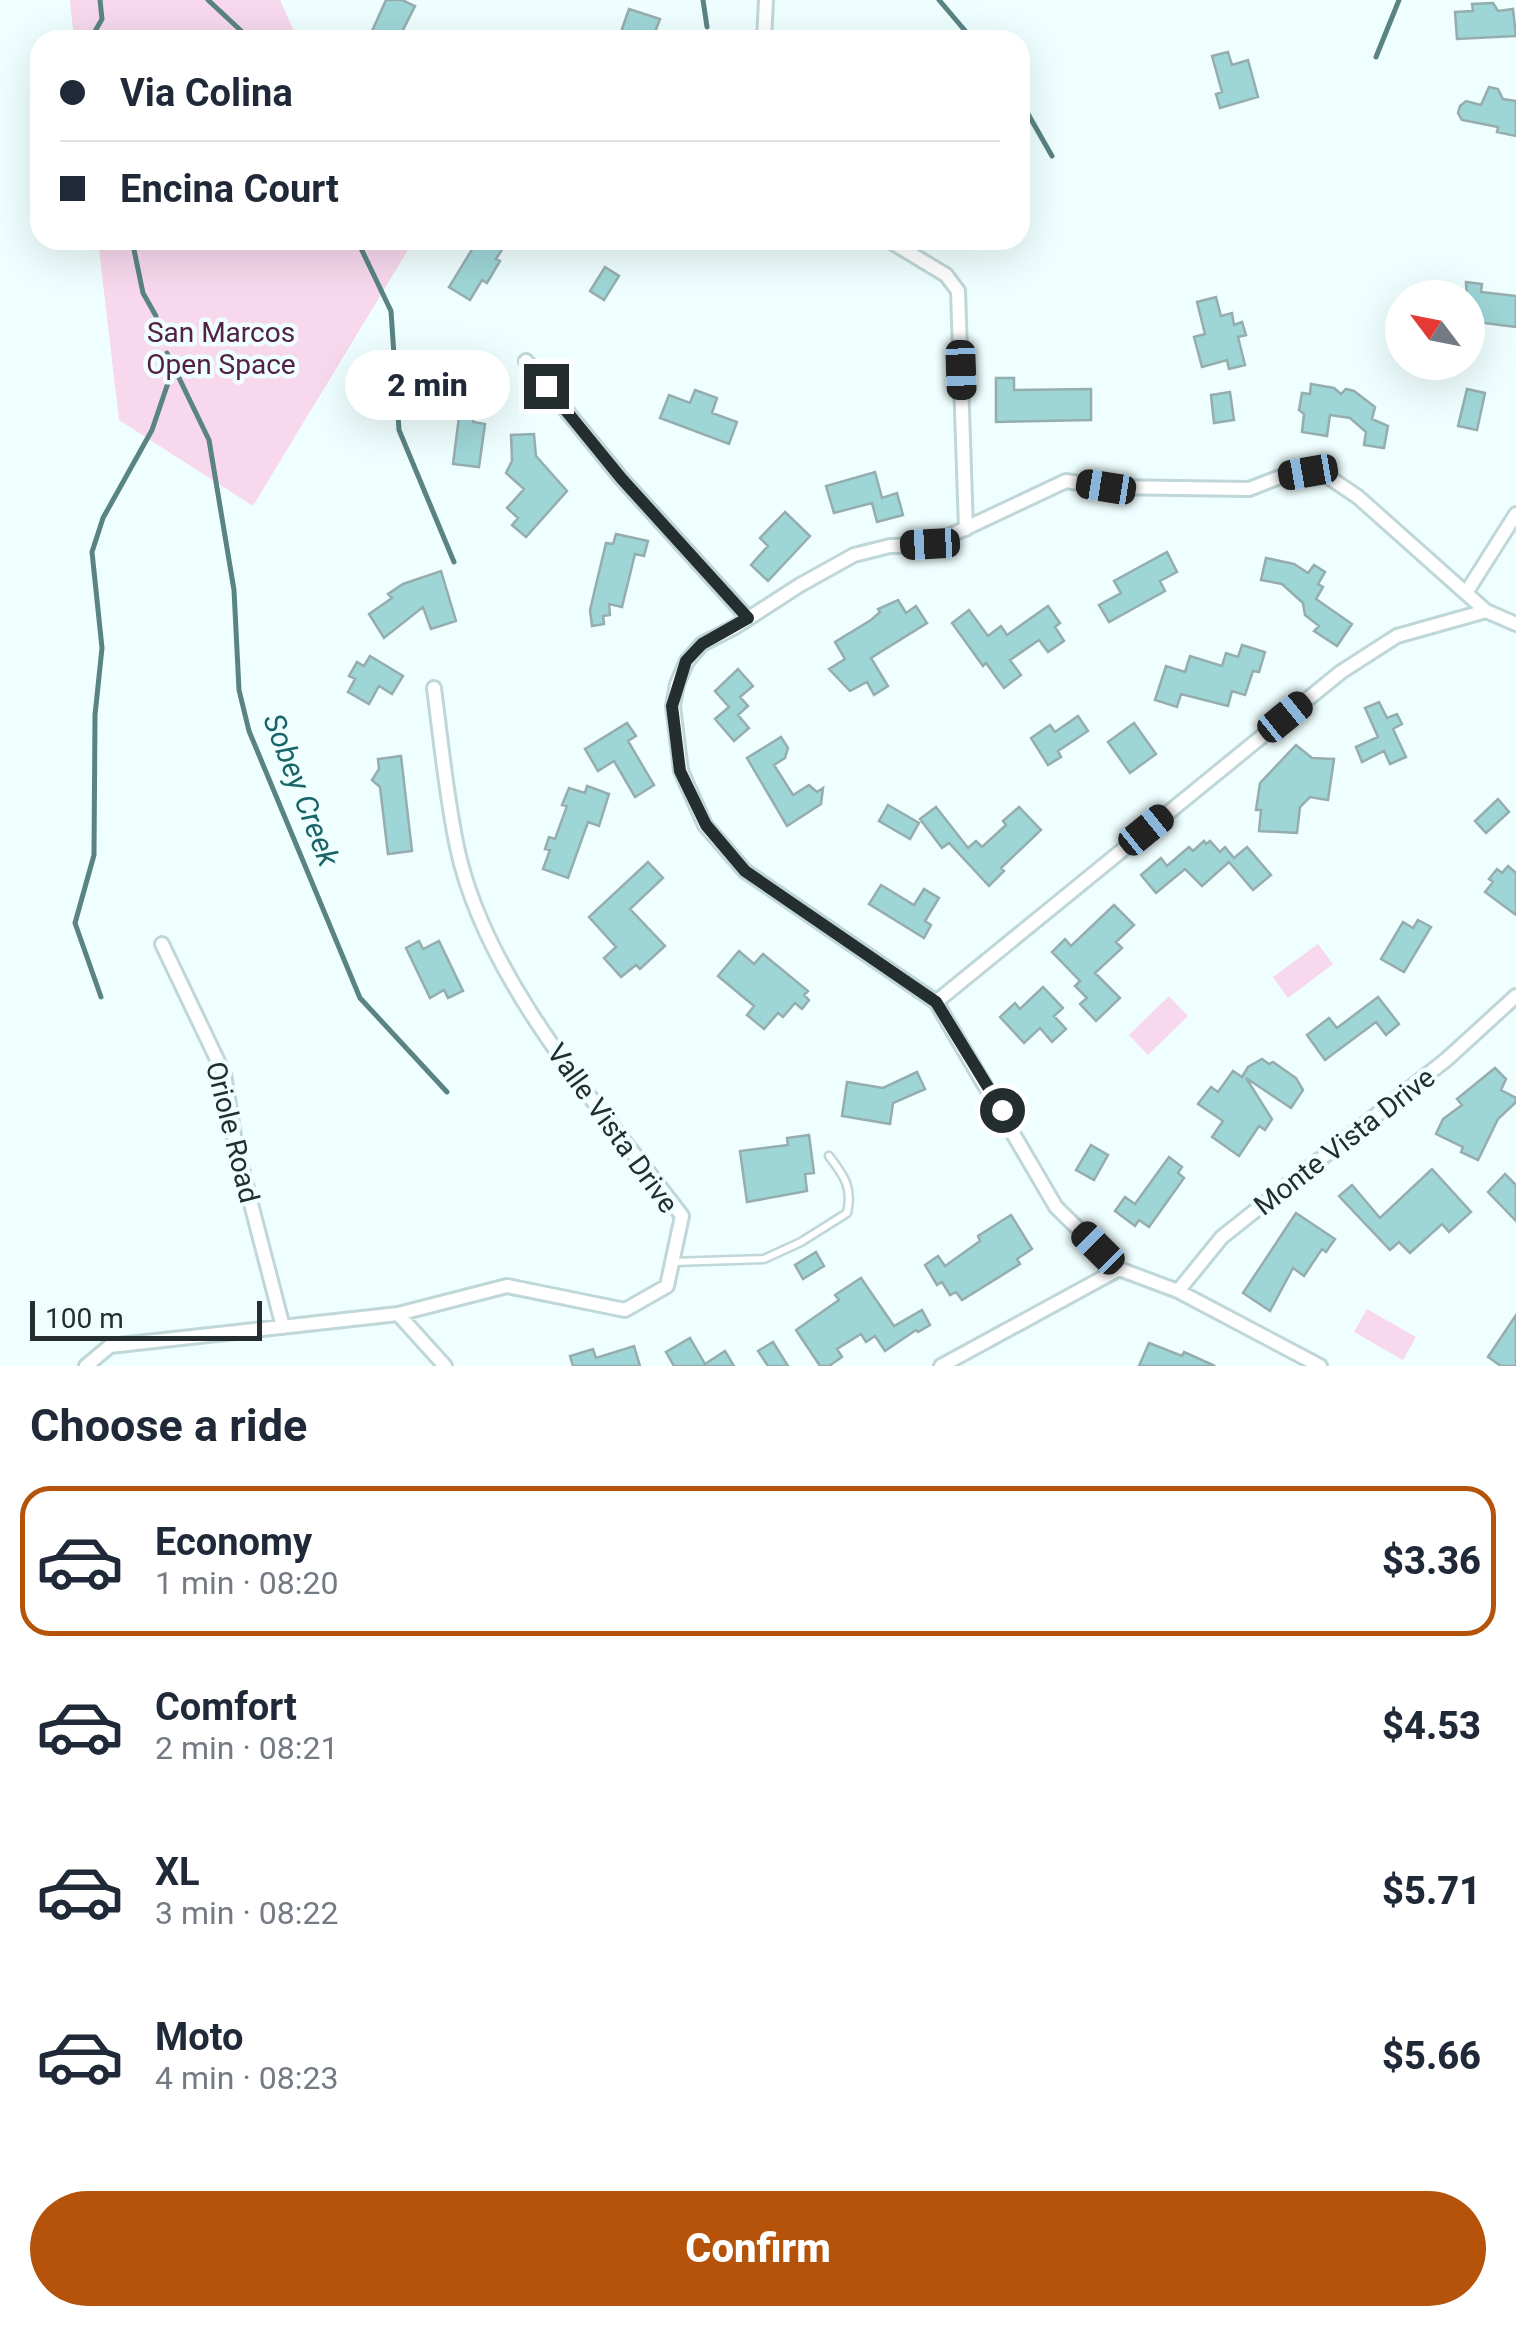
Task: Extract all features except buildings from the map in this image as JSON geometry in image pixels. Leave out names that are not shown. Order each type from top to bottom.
[{"type":"street","points":[[764,30],[766,0]]},
{"type":"street","points":[[905,250],[946,275],[958,291],[966,529]]},
{"type":"street","points":[[526,361],[621,478],[748,618]]},
{"type":"street","points":[[1320,1366],[1178,1291],[1119,1269],[1056,1207],[936,1002],[745,871],[706,825],[680,771],[672,706],[686,661],[702,644],[854,555],[890,546],[930,544],[1066,481],[1106,487],[1248,489],[1308,472],[1327,476],[1358,497],[1486,611],[1516,624]]},
{"type":"street","points":[[1466,593],[1516,514]]},
{"type":"street","points":[[936,1002],[1341,672],[1397,636],[1486,611]]},
{"type":"street","name":"Valle Vista Drive","points":[[86,1366],[110,1346],[398,1314],[507,1286],[625,1310],[667,1286],[682,1216],[532,1016],[480,917],[457,849],[434,688]]},
{"type":"street","name":"Oriole Road","points":[[162,944],[224,1074],[236,1142],[283,1327]]},
{"type":"street","name":"Monte Vista Drive","points":[[1178,1291],[1222,1238],[1447,1059],[1516,996]]},
{"type":"street","points":[[940,1366],[1119,1269]]},
{"type":"street","points":[[398,1314],[445,1366]]},
{"type":"lane","points":[[672,1262],[764,1259],[828,1226],[847,1213],[851,1196],[848,1181],[829,1156]]},
{"type":"green space","points":[[70,0],[280,0],[294,30],[73,30]]},
{"type":"green space","name":"San Marcos Open Space","points":[[99,250],[408,250],[253,506],[119,420]]},
{"type":"green space","points":[[1318,944],[1333,964],[1288,998],[1273,977]]},
{"type":"green space","points":[[1169,996],[1188,1016],[1148,1055],[1129,1035]]},
{"type":"green space","points":[[1367,1309],[1416,1337],[1403,1360],[1354,1332]]},
{"type":"waterway","name":"Sobey Creek","points":[[96,30],[102,19],[100,0]]},
{"type":"waterway","points":[[208,0],[240,30]]},
{"type":"waterway","points":[[703,0],[707,27]]},
{"type":"waterway","points":[[939,0],[964,30]]},
{"type":"waterway","points":[[1376,57],[1399,0]]},
{"type":"waterway","points":[[1030,118],[1052,156]]},
{"type":"waterway","name":"Sobey Creek","points":[[134,250],[143,293],[156,316]]},
{"type":"waterway","points":[[362,250],[391,311],[399,430],[454,562]]},
{"type":"waterway","name":"Sobey Creek","points":[[167,353],[209,440],[234,590],[239,690],[249,731],[360,998],[447,1092]]},
{"type":"waterway","points":[[101,997],[75,923],[94,855],[95,715],[102,648],[92,552],[103,518],[152,430],[169,380],[167,361]]},
{"type":"route","points":[[546,386],[621,478],[748,618],[702,644],[686,661],[672,706],[680,771],[706,825],[745,871],[936,1002],[1002,1110]]}]
